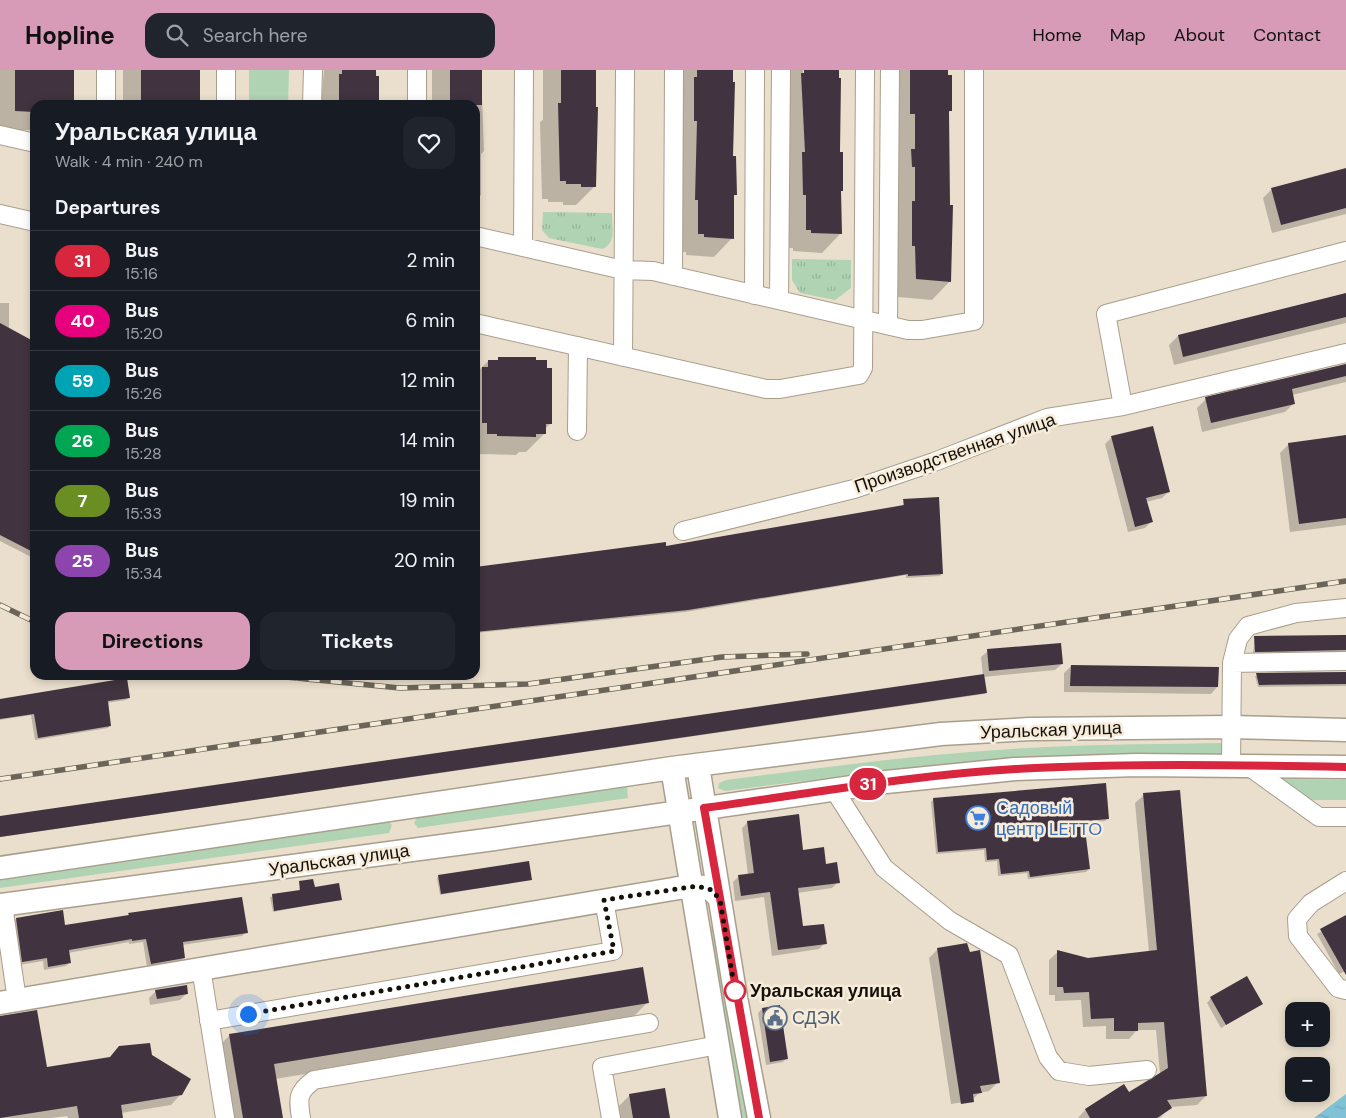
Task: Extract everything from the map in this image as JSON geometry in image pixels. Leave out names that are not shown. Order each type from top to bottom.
[{"type":"main road","name":"Уральская улица","points":[[0,868],[672,768],[698,766],[808,749],[941,734],[1030,729],[1230,727],[1346,730]]},
{"type":"main road","name":"Уральская улица","points":[[1,905],[678,812],[833,788],[1015,770],[1239,765],[1346,767]]},
{"type":"main road","points":[[698,766],[759,1118]]},
{"type":"main road","points":[[672,768],[687,864],[682,880],[718,1045],[730,1118]]},
{"type":"main road","points":[[8,1002],[604,900],[686,893],[709,888],[716,892],[720,900]]},
{"type":"street","points":[[106,70],[106,100]]},
{"type":"street","points":[[226,70],[226,100]]},
{"type":"street","points":[[312,100],[313,70]]},
{"type":"street","points":[[417,70],[417,100]]},
{"type":"street","points":[[523,247],[524,70]]},
{"type":"street","points":[[623,357],[625,70]]},
{"type":"street","points":[[673,276],[674,70]]},
{"type":"street","points":[[754,294],[756,70]]},
{"type":"street","points":[[779,300],[781,70]]},
{"type":"street","points":[[480,324],[766,389],[780,390],[859,375],[863,368],[865,70]]},
{"type":"street","points":[[888,325],[890,70]]},
{"type":"street","points":[[480,237],[623,270],[653,271],[915,331],[974,321],[974,70]]},
{"type":"street","points":[[0,134],[30,141]]},
{"type":"street","points":[[0,214],[30,221]]},
{"type":"street","points":[[1123,406],[1106,314],[1346,251]]},
{"type":"street","points":[[577,431],[578,346]]},
{"type":"street","name":"Производственная улица","points":[[683,531],[854,489],[934,462],[1046,418],[1123,406],[1346,354]]},
{"type":"street","points":[[1346,608],[1296,613],[1248,626],[1238,639],[1232,663],[1230,727],[1239,765],[1319,817],[1346,817]]},
{"type":"street","points":[[1232,663],[1346,660]]},
{"type":"street","points":[[833,788],[884,868],[950,921],[1009,955],[1048,1058],[1059,1071],[1089,1076],[1148,1070]]},
{"type":"street","points":[[1346,882],[1311,903],[1297,920],[1298,936],[1338,988],[1346,990]]},
{"type":"street","points":[[209,1021],[614,951],[604,900]]},
{"type":"street","points":[[1,905],[8,1002]]},
{"type":"street","points":[[201,968],[225,1118]]},
{"type":"street","points":[[301,1118],[298,1101],[303,1088],[314,1080],[649,1023]]},
{"type":"street","points":[[611,1118],[602,1066],[718,1045]]},
{"type":"green space","points":[[249,70],[289,70],[288,100],[249,100]]},
{"type":"green space","points":[[543,212],[612,213],[612,239],[602,249],[549,238],[542,230]]},
{"type":"green space","points":[[792,259],[851,260],[851,288],[835,300],[800,293],[792,280]]},
{"type":"green space","points":[[1226,743],[1225,754],[1111,756],[1030,760],[899,771],[725,791],[718,788],[719,783],[726,780],[967,752],[1069,746]]},
{"type":"green space","points":[[1282,779],[1346,780],[1346,800],[1307,800],[1282,782]]},
{"type":"green space","points":[[627,787],[628,798],[418,828],[414,823],[417,817]]},
{"type":"green space","points":[[387,820],[392,825],[389,833],[0,888],[0,874]]},
{"type":"green space","points":[[709,926],[713,926],[749,1118],[739,1118]]},
{"type":"water","points":[[1346,1094],[1346,1118],[1314,1118]]},
{"type":"building","points":[[15,70],[74,70],[74,100],[30,100],[30,112],[15,111]]},
{"type":"building","points":[[141,70],[200,70],[200,100],[141,100]]},
{"type":"building","points":[[342,70],[376,70],[376,76],[379,76],[379,100],[339,100],[339,74],[342,74]]},
{"type":"building","points":[[450,70],[482,70],[482,105],[480,105],[480,100],[450,100]]},
{"type":"building","points":[[561,70],[596,70],[596,107],[598,107],[596,187],[581,187],[581,184],[566,184],[566,181],[560,181],[558,103],[561,103]]},
{"type":"building","points":[[697,70],[733,70],[733,82],[735,82],[733,156],[736,156],[737,195],[734,195],[734,239],[704,237],[704,234],[698,234],[698,200],[695,200],[697,121],[694,121],[694,77],[697,77]]},
{"type":"building","points":[[804,70],[839,70],[839,78],[841,78],[840,152],[843,152],[843,191],[841,191],[842,234],[811,233],[811,230],[806,230],[806,195],[803,195],[802,152],[805,152],[801,73],[804,73]]},
{"type":"building","points":[[910,70],[948,70],[948,75],[952,75],[952,111],[949,111],[950,205],[953,205],[951,282],[916,279],[915,246],[912,246],[912,201],[915,201],[915,167],[912,167],[911,149],[915,149],[915,114],[910,114]]},
{"type":"building","points":[[1346,168],[1346,208],[1281,225],[1271,188]]},
{"type":"building","points":[[1346,293],[1346,317],[1183,357],[1178,335]]},
{"type":"building","points":[[0,323],[30,339],[30,550],[0,535]]},
{"type":"building","points":[[498,357],[536,357],[536,360],[547,360],[547,368],[552,368],[552,424],[546,424],[546,434],[536,434],[536,437],[487,434],[487,423],[482,423],[482,367],[488,367],[488,360],[498,360]]},
{"type":"building","points":[[1346,364],[1346,376],[1292,389],[1295,404],[1211,423],[1205,397]]},
{"type":"building","points":[[1153,426],[1170,492],[1146,498],[1153,522],[1135,527],[1111,436]]},
{"type":"building","points":[[1346,435],[1346,518],[1299,524],[1288,443]]},
{"type":"building","points":[[939,497],[943,574],[908,576],[908,574],[688,610],[480,631],[480,566],[666,542],[666,546],[904,505],[903,499]]},
{"type":"building","points":[[1346,635],[1346,650],[1255,652],[1254,636]]},
{"type":"building","points":[[1061,643],[1063,664],[989,671],[987,649]]},
{"type":"building","points":[[1071,665],[1219,667],[1218,687],[1070,686]]},
{"type":"building","points":[[1346,672],[1346,684],[1259,685],[1256,673]]},
{"type":"building","points":[[984,674],[987,693],[0,837],[0,816]]},
{"type":"building","points":[[115,680],[127,680],[130,698],[108,701],[111,726],[38,738],[34,714],[0,719],[0,699]]},
{"type":"building","points":[[1106,783],[1109,819],[1084,821],[1090,869],[1030,877],[1029,871],[1001,874],[999,859],[987,860],[986,848],[938,852],[933,798]]},
{"type":"building","points":[[1180,790],[1207,1096],[1167,1100],[1172,1108],[1157,1118],[1090,1118],[1085,1109],[1124,1084],[1129,1092],[1168,1068],[1164,1022],[1138,1023],[1138,1031],[1114,1031],[1114,1018],[1091,1019],[1089,992],[1064,993],[1063,987],[1057,987],[1057,950],[1088,958],[1157,950],[1143,793]]},
{"type":"building","points":[[799,814],[803,850],[824,847],[826,864],[837,862],[840,883],[798,888],[803,926],[824,924],[827,944],[778,950],[770,892],[741,896],[738,875],[754,873],[747,821]]},
{"type":"building","points":[[529,861],[532,880],[441,894],[438,875]]},
{"type":"building","points":[[313,879],[315,887],[339,883],[342,900],[274,911],[272,894],[300,890],[299,881]]},
{"type":"building","points":[[242,897],[248,933],[183,942],[185,958],[151,964],[146,939],[132,941],[132,939],[69,950],[71,963],[48,967],[47,958],[22,962],[16,918],[63,910],[65,925],[129,915],[128,913]]},
{"type":"building","points":[[1346,915],[1346,975],[1320,929]]},
{"type":"building","points":[[967,943],[970,952],[980,950],[1000,1083],[980,1086],[982,1093],[973,1094],[974,1102],[961,1104],[937,948]]},
{"type":"building","points":[[643,967],[649,1003],[274,1064],[283,1118],[243,1118],[229,1034]]},
{"type":"building","points":[[1247,976],[1263,1004],[1226,1025],[1210,997]]},
{"type":"building","points":[[187,985],[188,994],[157,999],[155,990]]},
{"type":"building","points":[[780,1005],[788,1059],[770,1062],[762,1008]]},
{"type":"building","points":[[37,1010],[47,1067],[110,1057],[119,1046],[150,1043],[152,1055],[191,1079],[182,1095],[121,1105],[123,1118],[79,1118],[77,1106],[0,1118],[0,1016]]},
{"type":"building","points":[[665,1088],[670,1118],[633,1118],[629,1094]]},
{"type":"railway","points":[[0,779],[1346,581]]},
{"type":"railway","points":[[0,605],[30,620]]},
{"type":"railway","points":[[317,680],[400,688],[528,684],[722,657],[807,654]]},
{"type":"bus line","name":"31","points":[[759,1118],[735,992],[704,808],[833,788],[1015,770],[1136,765],[1346,767]]},
{"type":"place","name":"Садовый центр LETTO","points":[[978,818]]},
{"type":"place","name":"Уральская улица","points":[[735,991]]},
{"type":"place","name":"СДЭК","points":[[775,1018]]},
{"type":"route","points":[[248,1014],[614,951],[604,900],[697,886],[703,886],[716,892],[720,900],[735,991]]}]
